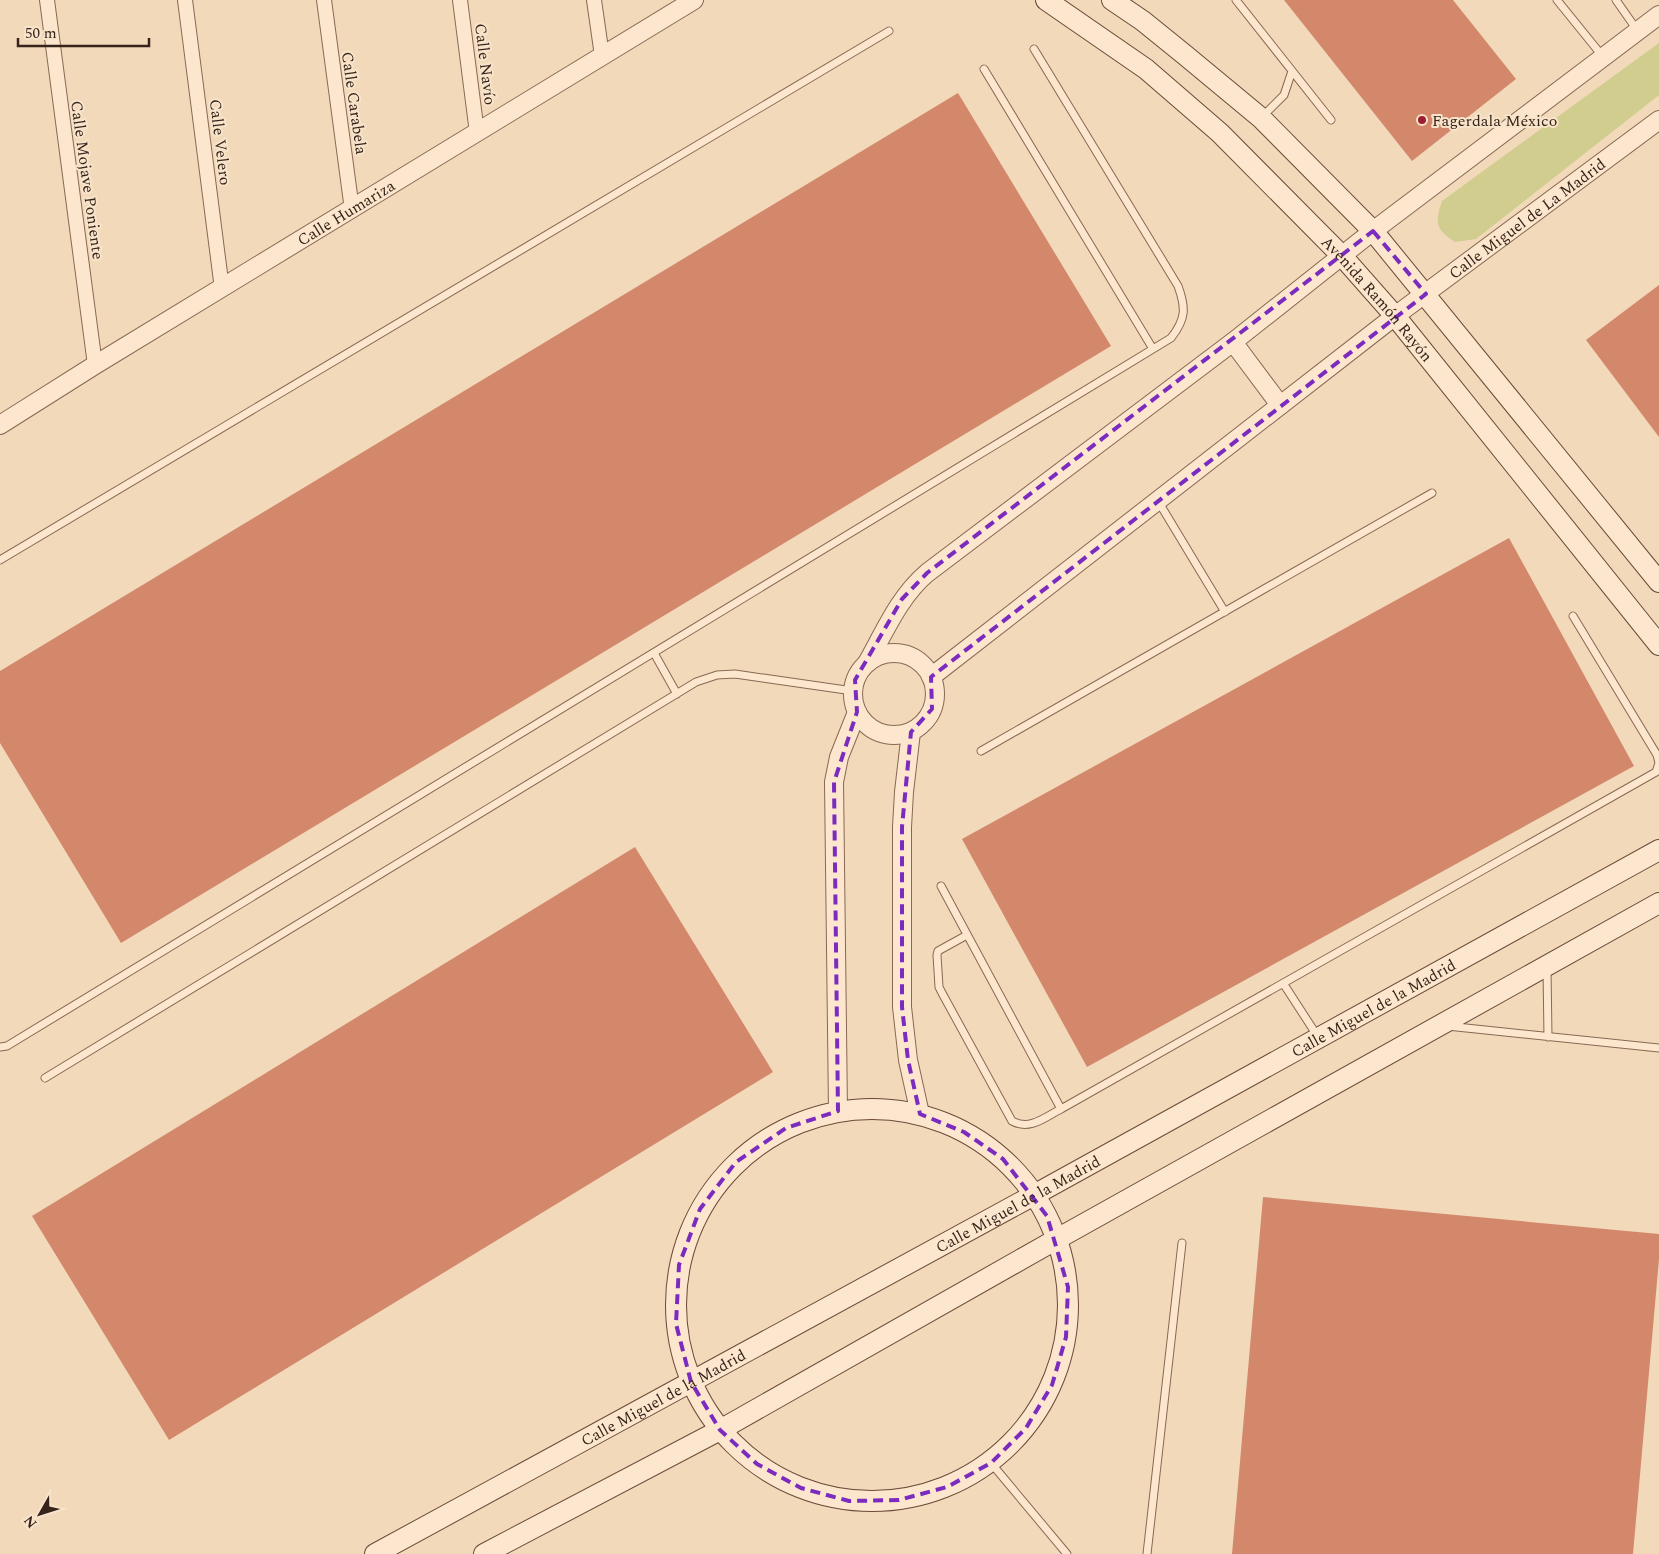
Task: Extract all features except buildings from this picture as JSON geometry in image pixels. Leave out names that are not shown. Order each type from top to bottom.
[{"type":"main road","name":"Avenida Ramón Rayón","points":[[1046,0],[1146,69],[1220,133],[1342,256],[1395,316],[1659,645]]},
{"type":"main road","points":[[1112,0],[1186,54],[1261,118],[1374,231],[1659,582]]},
{"type":"main road","name":"Calle Miguel de la Madrid","points":[[375,1554],[1034,1195],[1659,850]]},
{"type":"main road","points":[[484,1554],[720,1430],[1057,1239],[1659,903]]},
{"type":"main road","points":[[882,1109],[920,1114],[964,1132],[1003,1159],[1034,1195],[1047,1216],[1057,1239],[1068,1287],[1066,1338],[1052,1385],[1026,1428],[990,1463],[947,1487],[899,1500],[849,1501],[801,1488],[757,1464],[720,1430],[704,1407],[691,1382],[676,1324],[679,1265],[700,1209],[736,1162],[786,1128],[838,1111],[882,1109]]},
{"type":"street","name":"Calle Mojave Poniente","points":[[47,0],[95,365]]},
{"type":"street","name":"Calle Velero","points":[[185,0],[222,289]]},
{"type":"street","name":"Calle Carabela","points":[[324,0],[352,210]]},
{"type":"street","name":"Calle Navío","points":[[460,0],[477,133]]},
{"type":"street","points":[[594,0],[602,56]]},
{"type":"street","name":"Calle Humariza","points":[[0,425],[95,365],[694,0]]},
{"type":"street","points":[[867,663],[876,657],[886,654],[907,656],[925,668],[931,677],[934,693],[932,708],[928,718],[920,726],[911,732],[901,735],[890,736],[880,733],[862,721],[853,702],[855,680],[867,663],[902,599],[915,584],[1659,14]]},
{"type":"street","name":"Calle Miguel de La Madrid","points":[[931,677],[1395,316],[1659,120]]},
{"type":"street","points":[[1233,342],[1280,406]]},
{"type":"street","points":[[838,1111],[834,782],[839,757],[857,712]]},
{"type":"street","points":[[911,732],[902,826],[902,1007],[908,1060],[920,1114]]},
{"type":"lane","points":[[1236,0],[1331,120]]},
{"type":"lane","points":[[1557,0],[1604,58]]},
{"type":"lane","points":[[1616,0],[1638,31]]},
{"type":"lane","points":[[0,560],[889,31]]},
{"type":"lane","points":[[0,1047],[7,1046],[1171,338],[1180,326],[1183,314],[1184,302],[1178,286],[1034,49]]},
{"type":"lane","points":[[984,70],[1153,349]]},
{"type":"lane","points":[[1261,118],[1284,95],[1292,71]]},
{"type":"lane","points":[[981,751],[1432,493]]},
{"type":"lane","points":[[1158,500],[1225,612]]},
{"type":"lane","points":[[967,935],[938,951],[939,987],[1012,1121],[1020,1126],[1028,1126],[1656,772],[1659,763],[1657,755],[1573,616]]},
{"type":"lane","points":[[654,653],[677,694]]},
{"type":"lane","points":[[45,1078],[696,682],[717,675],[735,674],[853,691]]},
{"type":"lane","points":[[941,886],[1061,1109]]},
{"type":"lane","points":[[1547,966],[1548,1037]]},
{"type":"lane","points":[[1283,983],[1318,1038]]},
{"type":"lane","points":[[1439,1026],[1659,1048]]},
{"type":"lane","points":[[1146,1554],[1182,1243]]},
{"type":"lane","points":[[990,1463],[1067,1554]]},
{"type":"highlighted area","points":[[1373,231],[1426,294],[931,677],[932,709],[911,732],[902,827],[902,1007],[908,1060],[920,1114],[964,1132],[1003,1159],[1047,1216],[1068,1287],[1066,1337],[1052,1385],[1026,1428],[991,1463],[947,1487],[899,1500],[849,1501],[801,1488],[757,1464],[720,1430],[691,1382],[676,1324],[679,1265],[700,1209],[736,1162],[786,1128],[838,1111],[834,782],[857,712],[855,680],[902,599],[927,573]]},
{"type":"shaded area","points":[[1659,43],[1659,95],[1476,239],[1455,242],[1440,229],[1438,215],[1442,201]]},
{"type":"place","name":"Fagerdala México","points":[[1422,120]]}]
